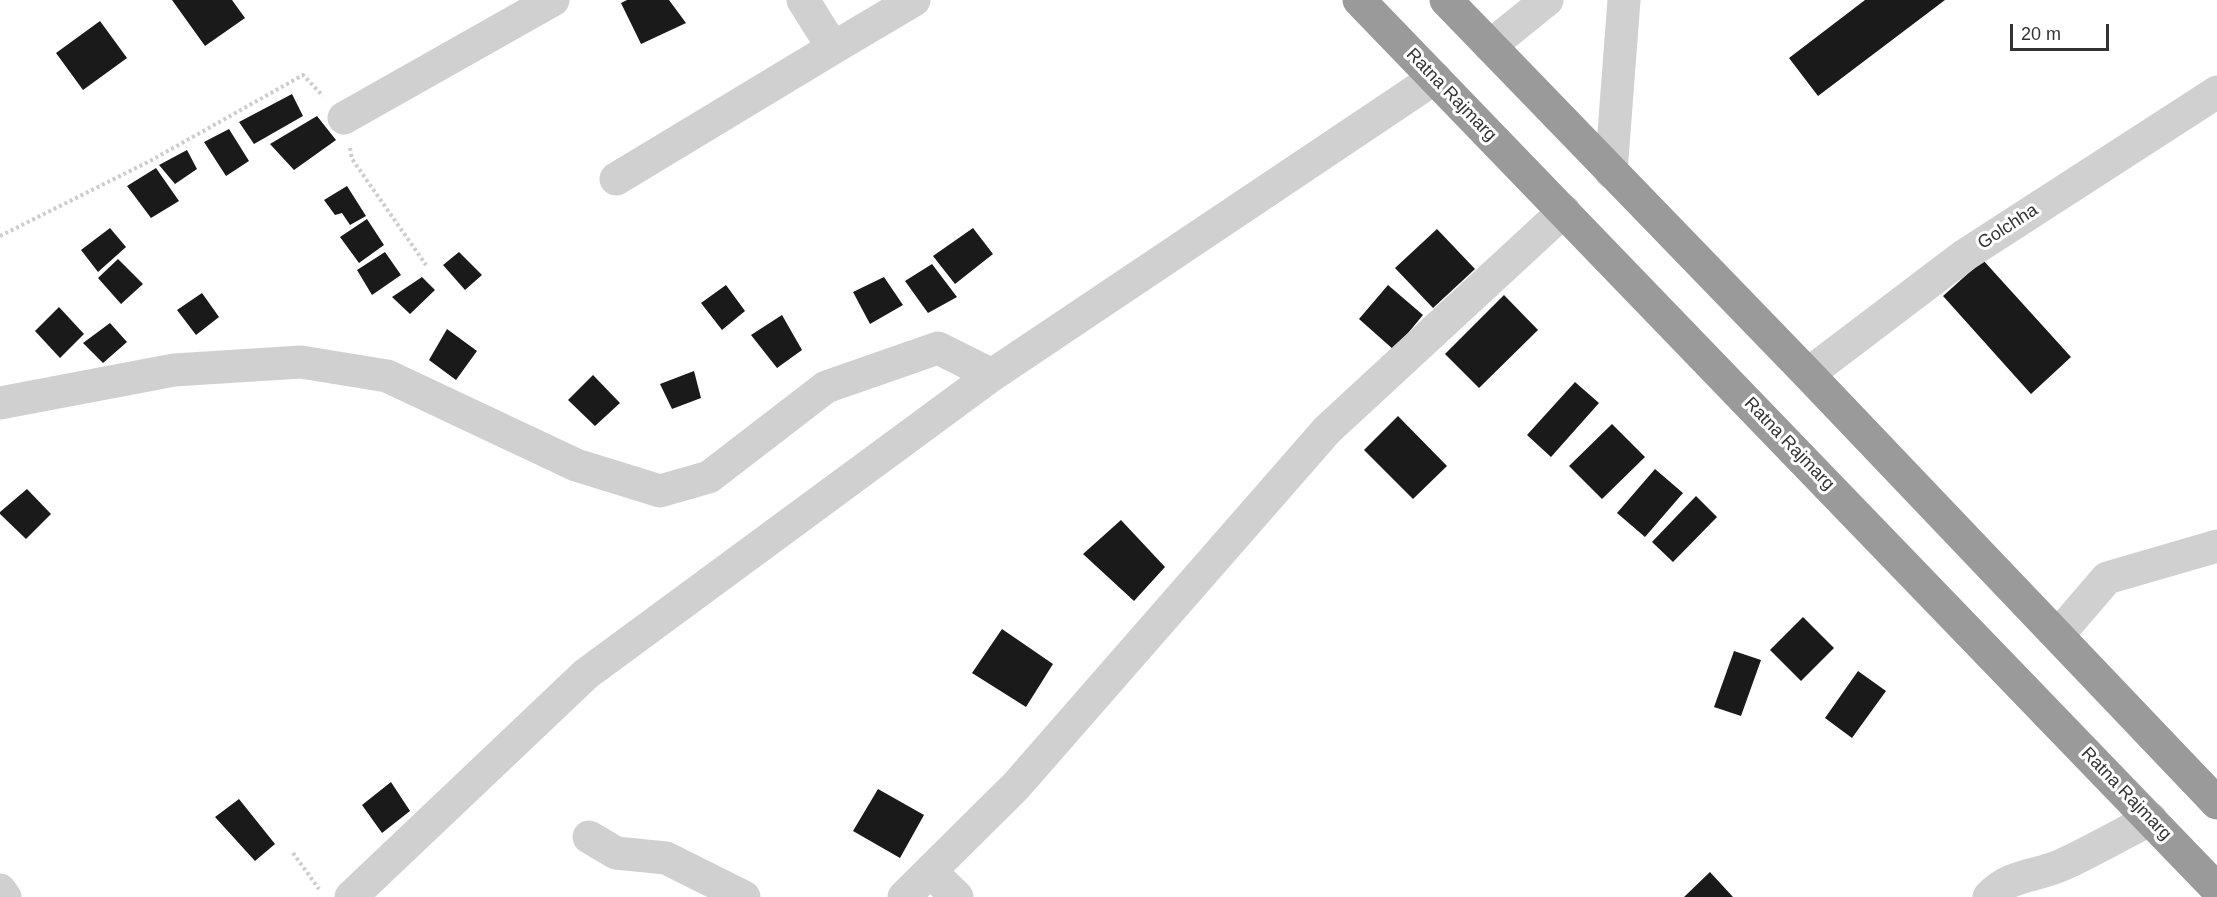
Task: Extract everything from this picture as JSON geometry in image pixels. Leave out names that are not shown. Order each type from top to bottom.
[{"type":"highway","name":"Ratna Rajmarg","points":[[1359,0],[2217,889]]},
{"type":"highway","points":[[1446,0],[1808,374],[2217,803]]},
{"type":"street","points":[[344,118],[553,0]]},
{"type":"street","points":[[803,0],[833,48]]},
{"type":"street","points":[[616,179],[914,0]]},
{"type":"street","points":[[1490,46],[1548,0]]},
{"type":"street","points":[[1611,172],[1624,0]]},
{"type":"street","points":[[351,897],[586,674],[992,375],[1435,78]]},
{"type":"street","name":"Golchha","points":[[1808,374],[1965,255],[2217,92]]},
{"type":"street","points":[[904,897],[1016,786],[1327,430],[1564,211]]},
{"type":"street","points":[[0,403],[174,370],[301,362],[387,376],[576,465],[660,491],[709,477],[826,387],[837,383],[938,348],[992,375]]},
{"type":"street","points":[[2058,635],[2107,578],[2217,546]]},
{"type":"street","points":[[1989,897],[2000,886],[2029,873],[2062,866],[2151,819]]},
{"type":"street","points":[[589,837],[616,853],[666,858],[744,897]]},
{"type":"street","points":[[930,871],[957,897]]},
{"type":"street","points":[[0,890],[5,897]]},
{"type":"path","points":[[0,236],[150,161],[303,75],[344,118],[352,159],[426,265]]},
{"type":"path","points":[[293,852],[325,897]]},
{"type":"building","points":[[172,0],[232,0],[245,18],[205,46]]},
{"type":"building","points":[[627,0],[669,0],[686,23],[641,44],[621,3]]},
{"type":"building","points":[[1865,0],[1945,0],[1818,96],[1789,58]]},
{"type":"building","points":[[100,21],[127,58],[83,90],[56,53]]},
{"type":"building","points":[[292,94],[303,116],[254,144],[239,122]]},
{"type":"building","points":[[317,116],[336,140],[294,170],[270,144]]},
{"type":"building","points":[[229,129],[249,161],[226,176],[204,142]]},
{"type":"building","points":[[187,150],[197,169],[175,184],[159,165]]},
{"type":"building","points":[[156,168],[179,201],[151,218],[127,186]]},
{"type":"building","points":[[347,186],[366,216],[350,225],[342,213],[335,215],[324,200]]},
{"type":"building","points":[[367,219],[384,245],[359,263],[340,237]]},
{"type":"building","points":[[110,228],[126,247],[98,272],[81,250]]},
{"type":"building","points":[[973,228],[993,254],[955,284],[933,256]]},
{"type":"building","points":[[1437,229],[1475,269],[1433,308],[1395,268]]},
{"type":"building","points":[[385,252],[401,275],[372,295],[357,270]]},
{"type":"building","points":[[459,252],[482,275],[465,290],[443,265]]},
{"type":"building","points":[[118,259],[143,284],[121,304],[98,278]]},
{"type":"building","points":[[1983,260],[2071,357],[2031,394],[1943,296]]},
{"type":"building","points":[[932,264],[957,297],[928,313],[905,281]]},
{"type":"building","points":[[422,277],[435,290],[410,314],[392,297]]},
{"type":"building","points":[[884,277],[903,305],[870,324],[853,292]]},
{"type":"building","points":[[726,285],[745,311],[722,330],[701,303]]},
{"type":"building","points":[[1388,285],[1423,315],[1394,350],[1359,319]]},
{"type":"building","points":[[202,293],[219,317],[196,335],[177,310]]},
{"type":"building","points":[[1504,295],[1538,330],[1479,388],[1445,354]]},
{"type":"building","points":[[59,307],[84,334],[60,358],[35,331]]},
{"type":"building","points":[[782,315],[802,350],[777,368],[751,335]]},
{"type":"building","points":[[110,323],[127,342],[103,363],[83,343]]},
{"type":"building","points":[[447,329],[477,351],[456,380],[429,360]]},
{"type":"building","points":[[694,371],[701,398],[672,409],[660,384]]},
{"type":"building","points":[[593,375],[620,403],[595,426],[568,400]]},
{"type":"building","points":[[1575,382],[1599,403],[1551,457],[1527,435]]},
{"type":"building","points":[[1398,416],[1447,466],[1413,499],[1364,450]]},
{"type":"building","points":[[1612,424],[1645,457],[1602,499],[1569,466]]},
{"type":"building","points":[[1655,469],[1683,493],[1645,537],[1617,513]]},
{"type":"building","points":[[27,489],[51,514],[26,539],[0,512]]},
{"type":"building","points":[[1696,496],[1717,517],[1673,562],[1652,542]]},
{"type":"building","points":[[1121,520],[1165,567],[1134,601],[1083,554]]},
{"type":"building","points":[[1803,617],[1834,648],[1801,681],[1770,650]]},
{"type":"building","points":[[1002,629],[1053,664],[1026,707],[972,673]]},
{"type":"building","points":[[1734,651],[1761,660],[1741,716],[1714,707]]},
{"type":"building","points":[[1858,671],[1886,691],[1852,738],[1825,718]]},
{"type":"building","points":[[391,782],[410,811],[382,833],[362,805]]},
{"type":"building","points":[[878,789],[924,815],[900,858],[853,831]]},
{"type":"building","points":[[239,799],[275,844],[255,861],[215,817]]},
{"type":"building","points":[[1710,872],[1733,897],[1684,897]]}]
